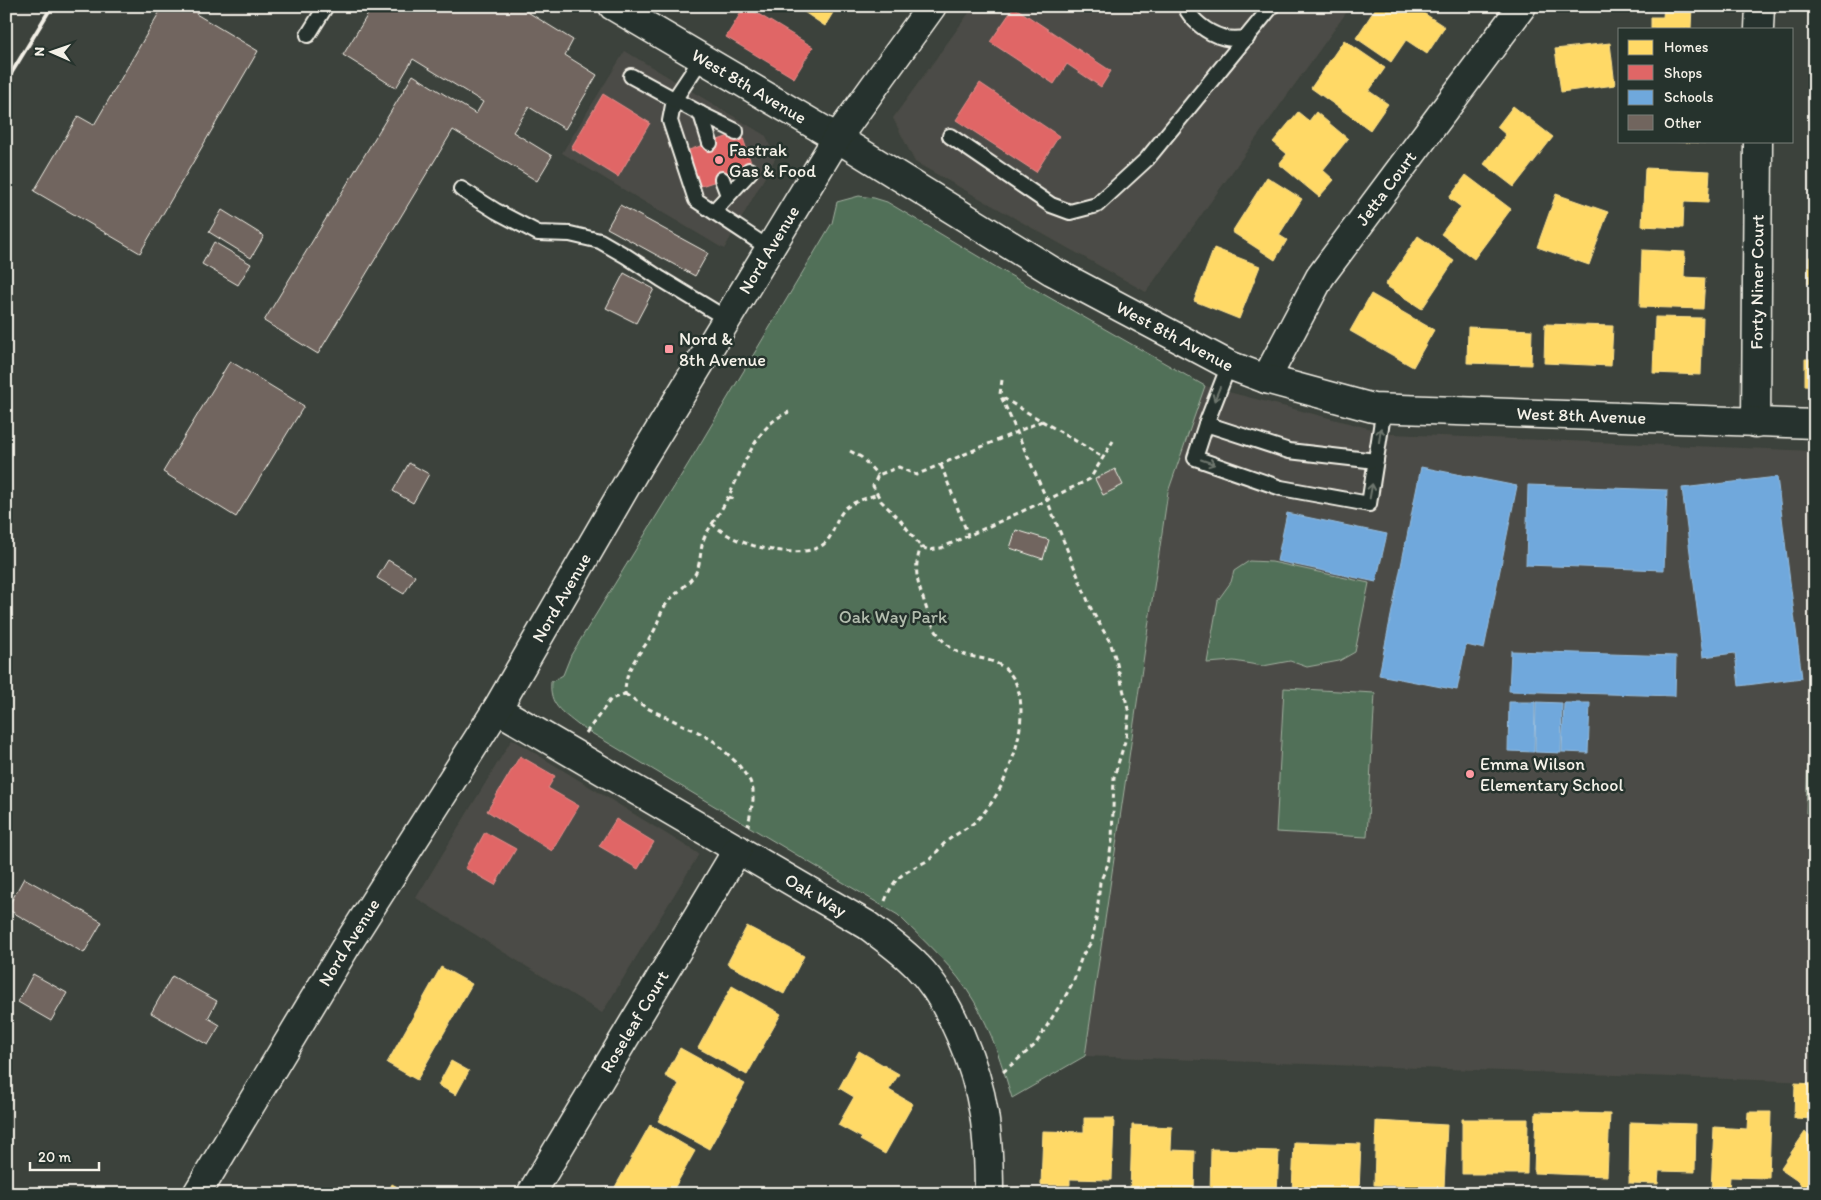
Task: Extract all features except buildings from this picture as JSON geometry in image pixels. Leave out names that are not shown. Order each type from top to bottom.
[{"type":"street","name":"West 8th Avenue","points":[[614,6],[837,138],[1052,271],[1229,365],[1266,380],[1374,408],[1815,424]]},
{"type":"street","name":"Nord Avenue","points":[[197,1194],[345,948],[498,708],[637,467],[837,138],[932,6]]},
{"type":"street","name":"Jetta Court","points":[[1266,380],[1320,277],[1522,6]]},
{"type":"street","points":[[1759,28],[1760,6]]},
{"type":"street","name":"Forty Niner Court","points":[[1756,423],[1758,142]]},
{"type":"street","name":"Oak Way","points":[[498,708],[743,838],[903,952],[923,972],[942,1000],[970,1059],[984,1113],[989,1167],[989,1194]]},
{"type":"street","name":"Roseleaf Court","points":[[531,1194],[743,838]]},
{"type":"street","points":[[971,1194],[989,1167]]},
{"type":"lane","points":[[308,35],[326,6]]},
{"type":"lane","points":[[1185,6],[1188,14],[1200,25],[1221,37],[1247,38]]},
{"type":"lane","points":[[950,136],[1051,205],[1070,212],[1097,205],[1147,159],[1272,6]]},
{"type":"lane","points":[[702,58],[674,100],[670,121],[696,200],[770,249]]},
{"type":"lane","points":[[630,76],[736,131],[736,134]]},
{"type":"lane","points":[[701,114],[710,142]]},
{"type":"lane","points":[[714,211],[750,172],[749,170]]},
{"type":"lane","points":[[722,179],[728,196]]},
{"type":"lane","points":[[462,189],[496,211],[538,233],[570,234],[600,241],[727,319]]},
{"type":"lane","points":[[1229,365],[1195,458],[1281,488],[1369,504],[1384,408]]},
{"type":"lane","points":[[1206,424],[1289,451],[1376,461]]},
{"type":"path","points":[[6,12],[10,6]]},
{"type":"path","points":[[1002,380],[1001,397],[1047,500],[1092,611],[1110,642],[1130,713],[1126,738],[1114,778],[1112,808],[1114,826],[1112,841],[1108,864],[1100,882],[1098,914],[1092,941],[1082,956],[1074,980],[1065,997],[1035,1045],[1003,1072]]},
{"type":"path","points":[[1001,397],[1103,457]]},
{"type":"path","points":[[625,694],[625,682],[631,668],[654,630],[661,612],[696,573],[703,540],[729,497],[749,454],[764,430],[778,416],[789,412]]},
{"type":"path","points":[[1042,421],[916,475],[900,467],[878,475],[873,486],[881,501],[901,521],[921,547],[929,550],[941,548],[1090,479],[1113,441]]},
{"type":"path","points":[[850,451],[861,457],[878,475]]},
{"type":"path","points":[[941,465],[968,536]]},
{"type":"path","points":[[712,524],[727,535],[750,544],[792,552],[814,550],[824,544],[830,537],[843,512],[848,507],[878,494]]},
{"type":"path","points":[[729,497],[736,500]]},
{"type":"path","points":[[885,901],[892,885],[901,874],[930,859],[946,842],[964,831],[986,811],[1008,770],[1015,750],[1020,723],[1020,702],[1016,685],[1006,668],[994,662],[960,654],[944,643],[935,631],[917,582],[915,569],[921,547]]},
{"type":"path","points":[[586,733],[611,699],[625,694]]},
{"type":"path","points":[[625,694],[647,708],[715,742],[738,764],[750,781],[753,790],[753,800],[743,838]]},
{"type":"shaded area","points":[[974,6],[1351,6],[1146,292],[915,162],[893,118]]},
{"type":"shaded area","points":[[625,51],[766,136],[775,159],[724,249],[562,153]]},
{"type":"shaded area","name":"Emma Wilson Elementary School","points":[[1205,386],[1391,434],[1815,451],[1815,1082],[1085,1056],[1168,492]]},
{"type":"shaded area","points":[[512,739],[699,854],[602,1013],[416,898]]},
{"type":"green space","name":"Oak Way Park","points":[[859,196],[887,202],[1001,270],[1205,386],[1168,492],[1085,1056],[1012,1098],[991,1036],[974,1001],[949,966],[898,915],[578,725],[558,707],[552,697],[551,682],[563,675],[571,655],[690,461],[832,223],[837,202]]},
{"type":"green space","points":[[1249,561],[1272,562],[1369,583],[1355,652],[1339,661],[1307,667],[1290,661],[1263,666],[1234,661],[1207,663],[1218,600],[1231,582],[1234,571]]},
{"type":"green space","points":[[1284,688],[1375,693],[1367,837],[1276,832]]},
{"type":"green space","points":[[1810,694],[1815,695],[1815,813],[1806,813]]},
{"type":"railway","points":[[6,82],[52,6]]},
{"type":"place","name":"Fastrak Gas & Food","points":[[719,160]]},
{"type":"place","name":"Nord & 8th Avenue","points":[[669,349]]},
{"type":"place","name":"Emma Wilson Elementary School","points":[[1470,774]]}]
